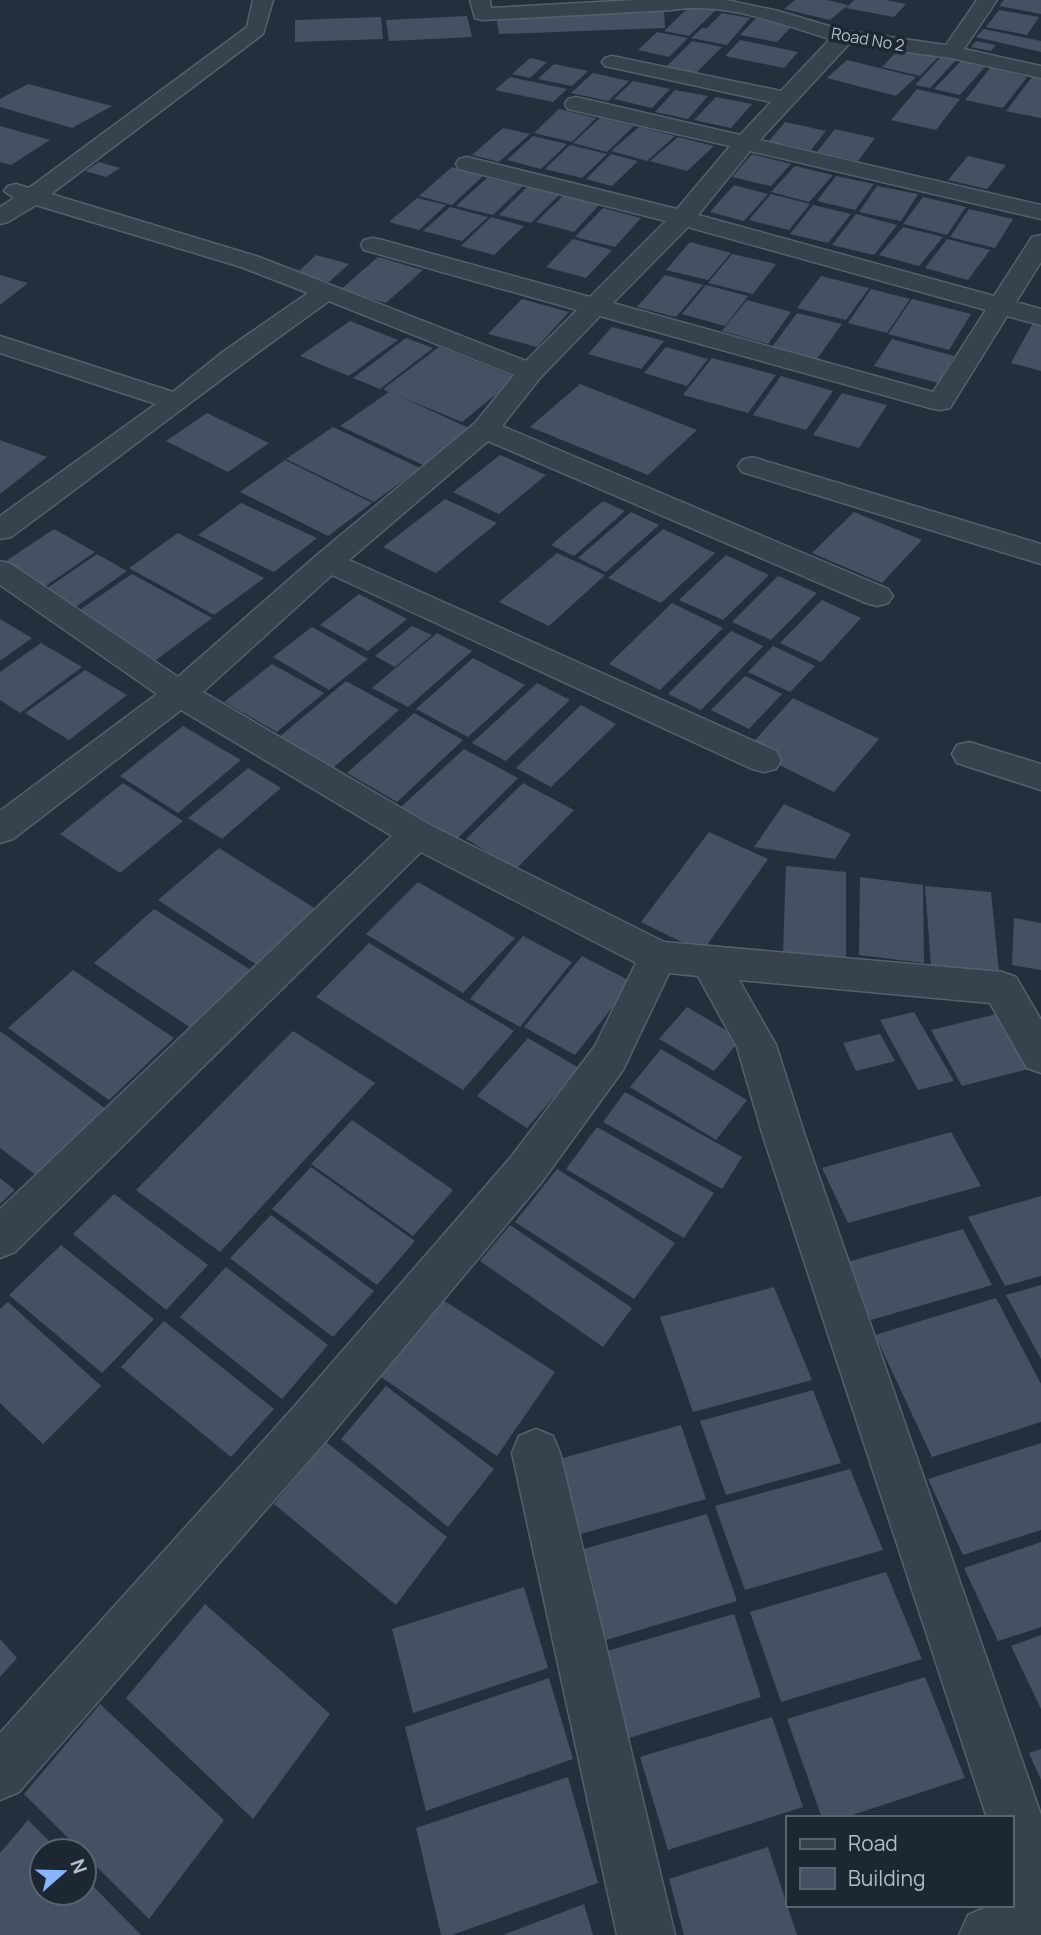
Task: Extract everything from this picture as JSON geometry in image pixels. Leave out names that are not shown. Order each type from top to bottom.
[{"type":"street","points":[[0,217],[33,197],[256,30],[263,0]]},
{"type":"street","name":"Road No 2","points":[[480,0],[482,14],[672,4],[697,0],[777,7],[844,37],[951,52],[1041,72]]},
{"type":"street","points":[[951,52],[987,0]]},
{"type":"street","points":[[0,830],[180,695],[328,562],[485,429],[530,372],[684,218],[743,145],[789,99],[844,37]]},
{"type":"street","points":[[612,62],[789,99]]},
{"type":"street","points":[[576,104],[743,145],[1041,212]]},
{"type":"street","points":[[467,164],[684,218],[1041,317]]},
{"type":"street","points":[[0,187],[250,262],[530,372]]},
{"type":"street","points":[[373,245],[940,402],[1041,242]]},
{"type":"street","points":[[0,530],[177,402],[233,357],[327,291]]},
{"type":"street","points":[[0,344],[177,402]]},
{"type":"street","points":[[485,429],[877,596]]},
{"type":"street","points":[[752,466],[1041,554]]},
{"type":"street","points":[[328,562],[764,760]]},
{"type":"street","points":[[0,571],[180,695],[417,834],[658,957],[1002,988],[1041,1056]]},
{"type":"street","points":[[969,754],[1041,777]]},
{"type":"street","points":[[0,1238],[417,834]]},
{"type":"street","points":[[0,1773],[309,1425],[526,1170],[609,1058],[658,957]]},
{"type":"street","points":[[709,961],[756,1045],[784,1136],[1041,1896]]},
{"type":"street","points":[[537,1453],[646,1935]]},
{"type":"street","points":[[988,1935],[1041,1913]]},
{"type":"building","points":[[795,0],[827,0],[848,5],[830,20],[784,9]]},
{"type":"building","points":[[854,0],[886,0],[906,4],[894,17],[846,8]]},
{"type":"building","points":[[1004,0],[1041,0],[1041,14],[999,6]]},
{"type":"building","points":[[691,5],[716,10],[689,36],[664,31]]},
{"type":"building","points":[[664,10],[665,28],[499,34],[496,16]]},
{"type":"building","points":[[999,10],[1039,17],[1027,35],[986,27]]},
{"type":"building","points":[[722,13],[750,18],[727,45],[691,38],[702,28],[707,28]]},
{"type":"building","points":[[467,16],[472,37],[389,41],[386,20]]},
{"type":"building","points":[[381,17],[383,39],[295,42],[295,20]]},
{"type":"building","points":[[756,18],[793,25],[777,42],[740,35]]},
{"type":"building","points":[[984,29],[1041,41],[1041,52],[976,37]]},
{"type":"building","points":[[657,32],[688,38],[669,57],[638,50]]},
{"type":"building","points":[[740,40],[798,52],[784,68],[725,56]]},
{"type":"building","points":[[692,41],[722,47],[696,73],[666,67]]},
{"type":"building","points":[[976,41],[996,45],[991,51],[971,47]]},
{"type":"building","points":[[900,48],[938,57],[920,76],[882,67]]},
{"type":"building","points":[[941,57],[956,60],[930,88],[915,85]]},
{"type":"building","points":[[530,58],[547,62],[530,78],[512,74]]},
{"type":"building","points":[[847,60],[916,77],[896,96],[827,78]]},
{"type":"building","points":[[961,61],[985,67],[960,95],[934,89]]},
{"type":"building","points":[[554,64],[588,71],[572,86],[538,79]]},
{"type":"building","points":[[990,68],[1027,77],[1003,108],[965,100]]},
{"type":"building","points":[[593,73],[629,81],[608,101],[571,93]]},
{"type":"building","points":[[510,77],[567,89],[553,102],[495,90]]},
{"type":"building","points":[[1032,77],[1041,79],[1041,118],[1006,111]]},
{"type":"building","points":[[633,81],[670,89],[652,108],[614,99]]},
{"type":"building","points":[[28,84],[112,106],[72,128],[0,107],[0,99]]},
{"type":"building","points":[[917,89],[960,99],[936,130],[891,120]]},
{"type":"building","points":[[675,90],[708,96],[688,119],[655,112]]},
{"type":"building","points":[[716,97],[752,104],[731,128],[694,120]]},
{"type":"building","points":[[559,109],[596,118],[572,142],[534,133]]},
{"type":"building","points":[[600,118],[634,126],[607,152],[573,143]]},
{"type":"building","points":[[785,122],[826,131],[811,150],[769,141]]},
{"type":"building","points":[[0,126],[50,140],[11,165],[0,162]]},
{"type":"building","points":[[639,127],[675,136],[647,161],[611,151]]},
{"type":"building","points":[[503,128],[530,134],[499,162],[472,155]]},
{"type":"building","points":[[835,129],[875,138],[858,161],[817,152]]},
{"type":"building","points":[[533,136],[567,144],[541,169],[507,160]]},
{"type":"building","points":[[678,137],[714,146],[687,171],[650,161]]},
{"type":"building","points":[[570,145],[607,154],[582,178],[545,169]]},
{"type":"building","points":[[611,154],[638,161],[612,186],[586,179]]},
{"type":"building","points":[[752,154],[791,164],[771,186],[732,177]]},
{"type":"building","points":[[968,156],[1006,165],[987,189],[948,180]]},
{"type":"building","points":[[99,162],[120,168],[106,177],[85,171]]},
{"type":"building","points":[[795,166],[833,175],[809,202],[771,192]]},
{"type":"building","points":[[452,167],[484,175],[452,205],[419,196]]},
{"type":"building","points":[[836,176],[874,184],[855,210],[817,201]]},
{"type":"building","points":[[487,178],[523,186],[493,215],[456,206]]},
{"type":"building","points":[[734,185],[768,194],[744,221],[710,212]]},
{"type":"building","points":[[528,186],[560,194],[531,223],[499,215]]},
{"type":"building","points":[[877,186],[918,194],[901,221],[859,212]]},
{"type":"building","points":[[771,194],[810,204],[789,230],[749,220]]},
{"type":"building","points":[[563,196],[599,205],[574,232],[536,222]]},
{"type":"building","points":[[923,197],[966,207],[947,235],[903,224]]},
{"type":"building","points":[[417,198],[446,205],[419,230],[389,222]]},
{"type":"building","points":[[813,205],[851,214],[828,243],[790,234]]},
{"type":"building","points":[[450,207],[488,217],[462,241],[423,231]]},
{"type":"building","points":[[603,208],[641,218],[615,247],[575,237]]},
{"type":"building","points":[[969,209],[1013,219],[995,248],[950,237]]},
{"type":"building","points":[[856,214],[897,225],[874,255],[832,245]]},
{"type":"building","points":[[491,217],[524,226],[494,255],[461,246]]},
{"type":"building","points":[[903,227],[943,237],[919,266],[879,255]]},
{"type":"building","points":[[573,239],[612,250],[586,278],[546,267]]},
{"type":"building","points":[[947,239],[990,250],[968,280],[925,268]]},
{"type":"building","points":[[690,242],[731,253],[708,280],[666,270]]},
{"type":"building","points":[[732,254],[776,264],[753,294],[708,283]]},
{"type":"building","points":[[316,255],[349,264],[329,282],[296,274]]},
{"type":"building","points":[[378,257],[423,270],[386,303],[340,290]]},
{"type":"building","points":[[0,275],[28,283],[0,305]]},
{"type":"building","points":[[665,275],[703,285],[676,317],[637,307]]},
{"type":"building","points":[[821,276],[869,288],[846,320],[797,308]]},
{"type":"building","points":[[706,285],[748,296],[725,326],[682,314]]},
{"type":"building","points":[[871,289],[910,299],[887,333],[848,323]]},
{"type":"building","points":[[522,299],[569,312],[537,347],[488,334]]},
{"type":"building","points":[[912,299],[971,314],[949,350],[888,334]]},
{"type":"building","points":[[747,300],[791,312],[768,344],[722,331]]},
{"type":"building","points":[[797,313],[842,324],[817,359],[772,347]]},
{"type":"building","points":[[350,321],[398,340],[349,376],[300,356]]},
{"type":"building","points":[[1034,321],[1041,322],[1041,371],[1011,363]]},
{"type":"building","points":[[612,327],[664,341],[641,369],[588,354]]},
{"type":"building","points":[[406,338],[433,348],[380,389],[353,378]]},
{"type":"building","points":[[892,339],[954,356],[938,383],[874,366]]},
{"type":"building","points":[[439,347],[516,378],[462,422],[399,396],[471,429],[423,465],[340,426],[389,392],[383,389]]},
{"type":"building","points":[[666,347],[708,359],[687,386],[644,373]]},
{"type":"building","points":[[712,358],[776,375],[748,413],[683,395]]},
{"type":"building","points":[[781,376],[833,391],[806,430],[753,415]]},
{"type":"building","points":[[580,384],[697,430],[648,475],[530,427]]},
{"type":"building","points":[[842,393],[887,405],[859,448],[813,435]]},
{"type":"building","points":[[207,413],[269,443],[228,472],[166,441]]},
{"type":"building","points":[[333,427],[420,468],[374,502],[286,459]]},
{"type":"building","points":[[0,440],[47,457],[0,494]]},
{"type":"building","points":[[500,455],[546,475],[499,514],[453,492]]},
{"type":"building","points":[[285,460],[372,503],[328,536],[240,492]]},
{"type":"building","points":[[445,499],[497,523],[436,573],[383,547]]},
{"type":"building","points":[[603,501],[625,511],[574,556],[551,545]]},
{"type":"building","points":[[241,503],[317,538],[274,572],[198,535]]},
{"type":"building","points":[[631,512],[659,525],[606,572],[578,558]]},
{"type":"building","points":[[854,512],[922,540],[882,583],[812,553]]},
{"type":"building","points":[[54,529],[95,552],[40,590],[0,565]]},
{"type":"building","points":[[663,529],[715,553],[661,603],[608,578]]},
{"type":"building","points":[[178,533],[264,578],[214,615],[129,568]]},
{"type":"building","points":[[557,553],[605,575],[549,626],[499,602]]},
{"type":"building","points":[[97,554],[127,571],[70,611],[40,593]]},
{"type":"building","points":[[726,555],[769,575],[723,620],[679,600]]},
{"type":"building","points":[[132,574],[212,618],[156,660],[75,613]]},
{"type":"building","points":[[778,576],[817,593],[771,640],[732,622]]},
{"type":"building","points":[[359,594],[407,619],[368,651],[320,625]]},
{"type":"building","points":[[822,600],[861,618],[821,662],[780,643]]},
{"type":"building","points":[[672,603],[723,628],[660,690],[609,664]]},
{"type":"building","points":[[0,619],[32,638],[0,661]]},
{"type":"building","points":[[412,626],[432,635],[395,667],[375,656]]},
{"type":"building","points":[[312,627],[368,659],[329,690],[273,657]]},
{"type":"building","points":[[731,631],[763,646],[701,710],[668,694]]},
{"type":"building","points":[[437,633],[472,651],[408,707],[372,688]]},
{"type":"building","points":[[41,643],[82,667],[20,713],[0,700],[0,672]]},
{"type":"building","points":[[773,646],[815,666],[790,692],[748,672]]},
{"type":"building","points":[[473,658],[525,685],[468,737],[416,709]]},
{"type":"building","points":[[272,664],[324,693],[277,732],[224,702]]},
{"type":"building","points":[[85,670],[127,695],[69,740],[25,713]]},
{"type":"building","points":[[745,676],[782,694],[749,729],[711,710]]},
{"type":"building","points":[[346,681],[399,710],[333,768],[279,737]]},
{"type":"building","points":[[537,683],[570,700],[506,761],[472,743]]},
{"type":"building","points":[[793,698],[879,739],[834,792],[747,749]]},
{"type":"building","points":[[581,705],[616,724],[551,787],[516,768]]},
{"type":"building","points":[[414,713],[463,740],[397,802],[347,773]]},
{"type":"building","points":[[183,726],[241,760],[178,813],[120,776]]},
{"type":"building","points":[[464,749],[518,778],[457,839],[401,807]]},
{"type":"building","points":[[248,768],[281,788],[222,839],[188,818]]},
{"type":"building","points":[[123,783],[183,821],[120,873],[60,834]]},
{"type":"building","points":[[523,783],[574,810],[516,869],[466,839]]},
{"type":"building","points":[[784,804],[851,834],[835,859],[754,847]]},
{"type":"building","points":[[709,832],[768,859],[702,952],[641,922]]},
{"type":"building","points":[[219,848],[316,909],[257,965],[158,900]]},
{"type":"building","points":[[786,866],[846,872],[846,961],[783,954]]},
{"type":"building","points":[[860,877],[923,885],[924,963],[859,955]]},
{"type":"building","points":[[418,882],[515,938],[463,993],[366,934]]},
{"type":"building","points":[[925,886],[991,892],[999,972],[931,965]]},
{"type":"building","points":[[154,909],[257,974],[197,1032],[94,963]]},
{"type":"building","points":[[1014,918],[1041,923],[1041,970],[1012,965]]},
{"type":"building","points":[[523,936],[572,962],[520,1027],[470,999]]},
{"type":"building","points":[[369,943],[514,1031],[463,1090],[316,997]]},
{"type":"building","points":[[582,956],[632,982],[575,1055],[524,1027]]},
{"type":"building","points":[[73,970],[174,1038],[109,1100],[8,1028]]},
{"type":"building","points":[[687,1007],[741,1039],[714,1071],[659,1039]]},
{"type":"building","points":[[914,1012],[954,1081],[918,1090],[880,1020]]},
{"type":"building","points":[[1005,1012],[1037,1067],[962,1086],[931,1030]]},
{"type":"building","points":[[0,1031],[106,1109],[36,1175],[0,1148]]},
{"type":"building","points":[[293,1031],[375,1083],[220,1252],[136,1190]]},
{"type":"building","points":[[880,1034],[895,1061],[856,1071],[843,1043]]},
{"type":"building","points":[[528,1038],[579,1068],[527,1128],[477,1096]]},
{"type":"building","points":[[661,1049],[747,1100],[716,1140],[630,1087]]},
{"type":"building","points":[[625,1092],[742,1157],[722,1189],[603,1122]]},
{"type":"building","points":[[352,1120],[453,1190],[413,1236],[311,1164]]},
{"type":"building","points":[[597,1127],[714,1193],[684,1238],[566,1169]]},
{"type":"building","points":[[951,1132],[981,1186],[848,1223],[822,1168]]},
{"type":"building","points":[[311,1167],[415,1241],[377,1285],[272,1209]]},
{"type":"building","points":[[557,1169],[675,1243],[634,1299],[515,1222]]},
{"type":"building","points":[[0,1178],[15,1190],[0,1204]]},
{"type":"building","points":[[114,1194],[208,1265],[166,1310],[73,1234]]},
{"type":"building","points":[[1041,1196],[1041,1276],[1005,1286],[968,1217]]},
{"type":"building","points":[[271,1215],[374,1291],[333,1337],[230,1258]]},
{"type":"building","points":[[510,1225],[632,1308],[603,1347],[480,1261]]},
{"type":"building","points":[[963,1229],[992,1285],[871,1320],[844,1263]]},
{"type":"building","points":[[61,1245],[154,1319],[102,1373],[9,1295]]},
{"type":"building","points":[[226,1267],[328,1345],[282,1399],[180,1317]]},
{"type":"building","points":[[1041,1285],[1041,1359],[1006,1295]]},
{"type":"building","points":[[774,1287],[812,1380],[693,1412],[660,1317]]},
{"type":"building","points":[[437,1296],[555,1372],[497,1456],[378,1375]]},
{"type":"building","points":[[996,1298],[1041,1384],[1041,1422],[932,1457],[875,1335]]},
{"type":"building","points":[[8,1302],[101,1386],[43,1444],[0,1403],[0,1309]]},
{"type":"building","points":[[164,1321],[274,1409],[231,1457],[121,1367]]},
{"type":"building","points":[[386,1386],[494,1469],[448,1527],[341,1439]]},
{"type":"building","points":[[813,1390],[841,1463],[726,1495],[700,1421]]},
{"type":"building","points":[[681,1425],[706,1499],[577,1535],[556,1460]]},
{"type":"building","points":[[326,1442],[447,1537],[396,1605],[274,1504]]},
{"type":"building","points":[[1041,1443],[1041,1530],[963,1555],[928,1479]]},
{"type":"building","points":[[850,1469],[883,1550],[745,1590],[715,1506]]},
{"type":"building","points":[[707,1514],[737,1601],[606,1640],[580,1550]]},
{"type":"building","points":[[1041,1542],[1041,1627],[998,1641],[964,1568]]},
{"type":"building","points":[[886,1572],[922,1659],[781,1702],[750,1612]]},
{"type":"building","points":[[524,1587],[548,1668],[413,1713],[392,1629]]},
{"type":"building","points":[[205,1604],[330,1714],[253,1819],[126,1698]]},
{"type":"building","points":[[734,1614],[761,1697],[629,1738],[604,1652]]},
{"type":"building","points":[[1041,1635],[1041,1709],[1011,1646]]},
{"type":"building","points":[[0,1639],[17,1658],[0,1677]]},
{"type":"building","points":[[925,1677],[965,1778],[849,1816],[821,1816],[787,1719]]},
{"type":"building","points":[[549,1678],[573,1759],[426,1811],[405,1727]]},
{"type":"building","points":[[100,1704],[224,1820],[149,1919],[98,1868],[98,1837],[67,1837],[24,1794]]},
{"type":"building","points":[[772,1717],[803,1807],[668,1850],[640,1757]]},
{"type":"building","points":[[1041,1749],[1041,1780],[1029,1753]]},
{"type":"building","points":[[568,1777],[598,1883],[452,1935],[441,1935],[416,1828]]},
{"type":"building","points":[[28,1820],[45,1837],[28,1837],[28,1907],[98,1907],[98,1891],[141,1935],[0,1935],[0,1853]]},
{"type":"building","points":[[768,1847],[797,1935],[684,1935],[669,1879]]},
{"type":"building","points":[[584,1904],[593,1935],[503,1935]]}]
